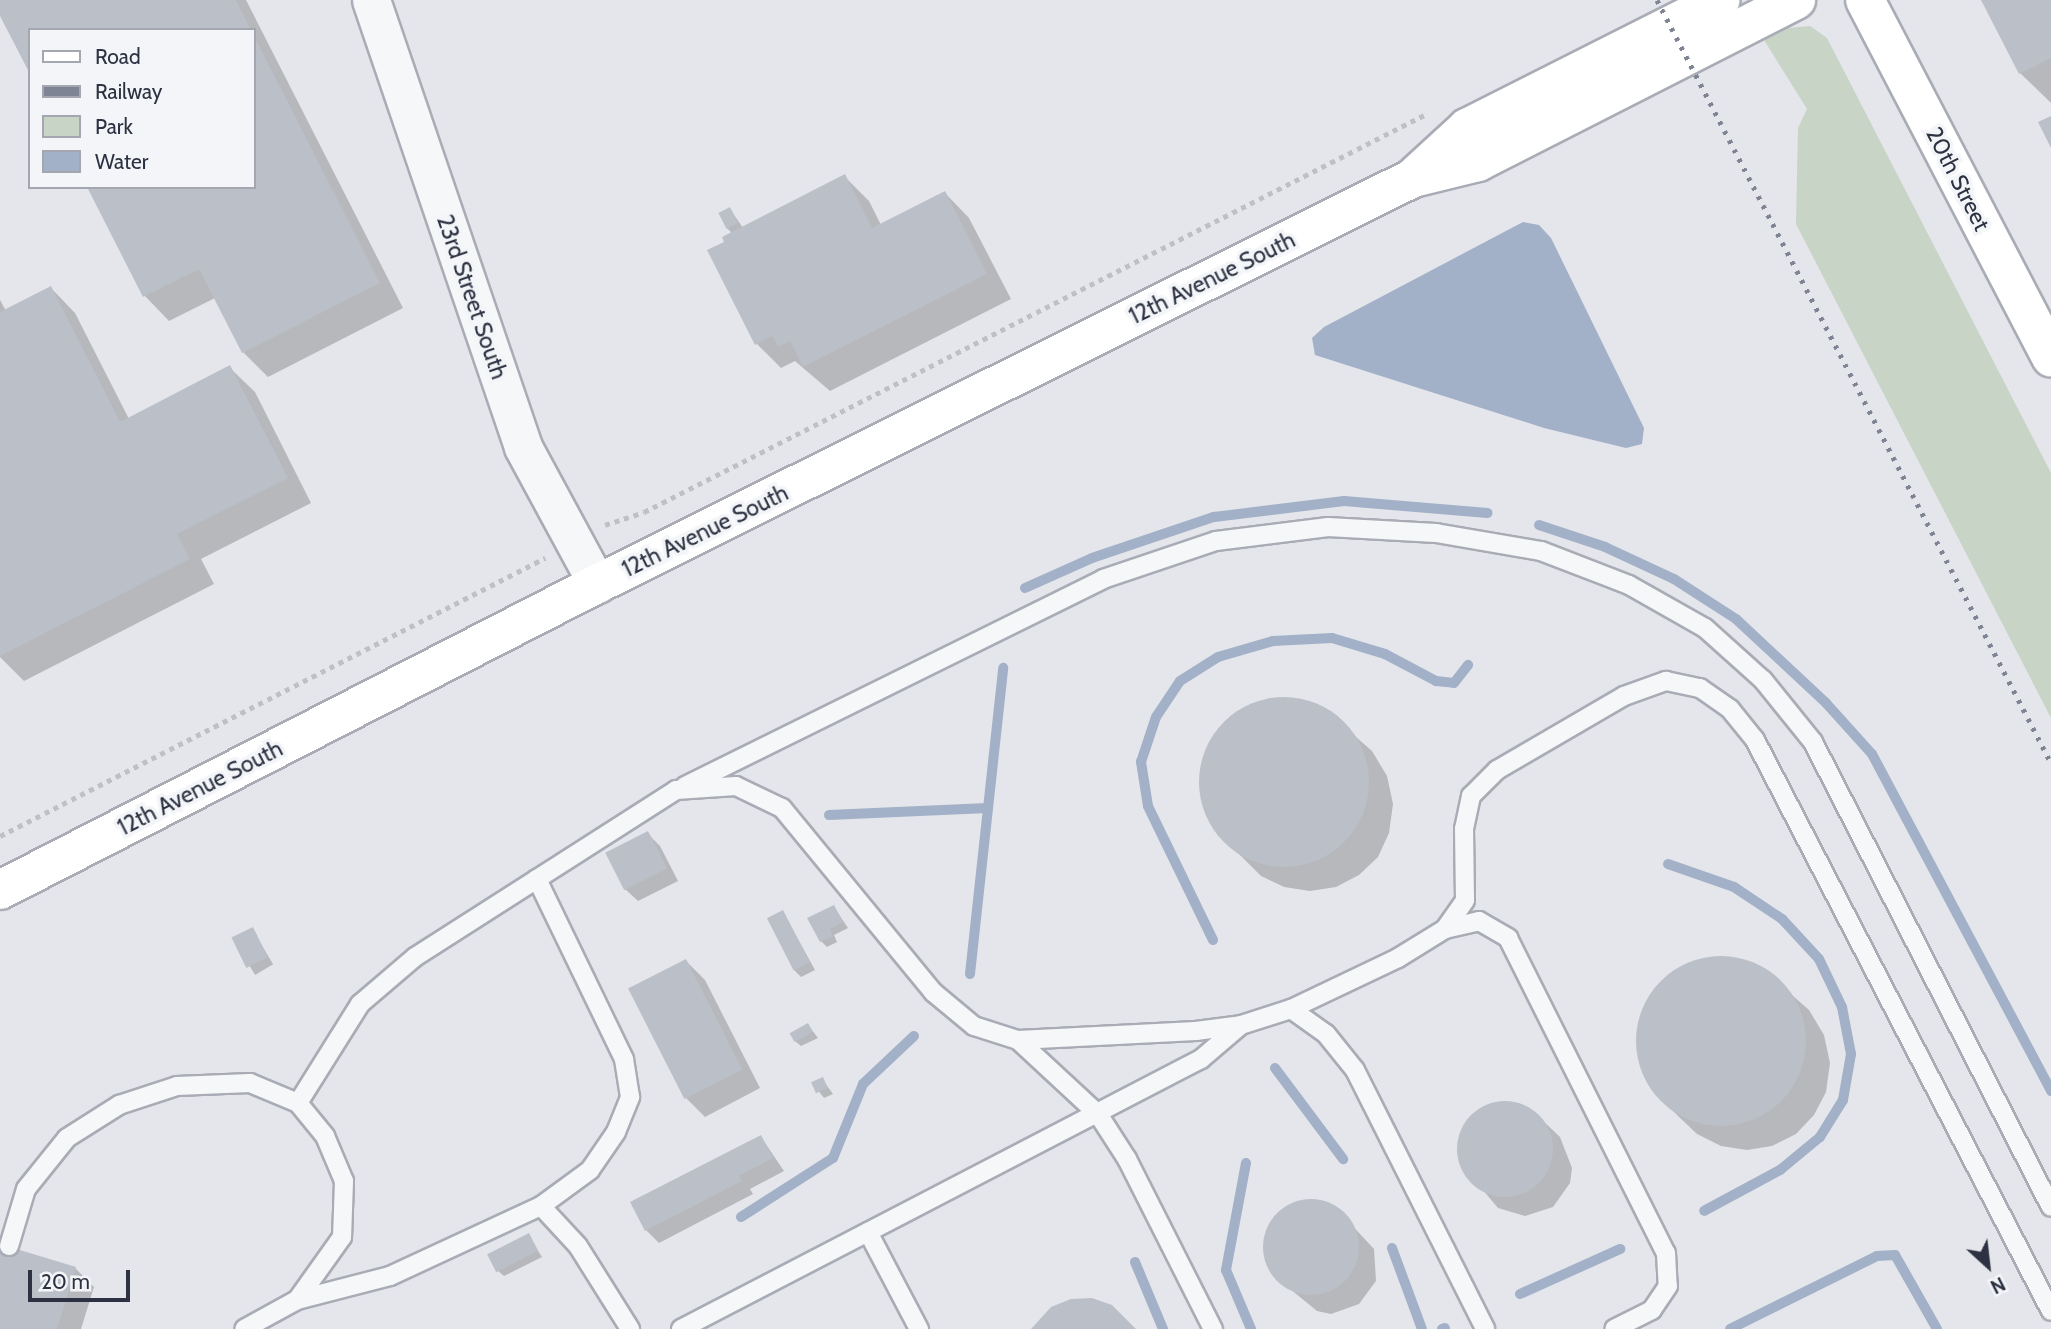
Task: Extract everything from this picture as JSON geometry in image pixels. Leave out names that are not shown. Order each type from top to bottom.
[{"type":"street","name":"23rd Street South","points":[[371,0],[523,447],[597,584]]},
{"type":"street","name":"12th Avenue South","points":[[1413,178],[1467,128],[1720,0]]},
{"type":"street","name":"12th Avenue South","points":[[0,890],[597,584],[1413,178],[1478,162],[1796,0]]},
{"type":"street","name":"20th Street","points":[[1866,0],[2051,358]]},
{"type":"lane","points":[[298,1102],[360,1004],[415,957],[676,790],[1103,579],[1216,541],[1328,527],[1436,533],[1541,551],[1629,585],[1705,628],[1763,680],[1813,742],[2051,1207]]},
{"type":"lane","points":[[1445,929],[1465,900],[1464,829],[1471,796],[1497,770],[1624,696],[1666,681],[1700,688],[1730,709],[1779,779],[2051,1311]]},
{"type":"lane","points":[[676,790],[736,786],[782,808],[933,992],[974,1026],[1018,1040],[1241,1025],[1291,1009],[1352,982],[1445,929],[1479,921],[1508,939],[1666,1253],[1668,1286],[1652,1310],[1614,1329]]},
{"type":"lane","points":[[244,1329],[297,1300],[390,1276],[541,1206],[590,1170],[616,1132],[630,1097],[624,1059],[537,879]]},
{"type":"lane","points":[[1291,1009],[1326,1034],[1355,1070],[1485,1329]]},
{"type":"lane","points":[[681,1329],[1201,1059],[1241,1025]]},
{"type":"lane","points":[[1018,1040],[1098,1114],[1127,1159],[1213,1329]]},
{"type":"lane","points":[[9,1246],[26,1189],[67,1138],[120,1105],[177,1086],[250,1083],[298,1102],[325,1136],[344,1181],[342,1237],[297,1300]]},
{"type":"lane","points":[[541,1206],[578,1246],[630,1329]]},
{"type":"lane","points":[[868,1232],[919,1329]]},
{"type":"path","points":[[0,836],[574,544],[607,524],[644,512],[1433,110]]},
{"type":"green space","points":[[1810,26],[1827,38],[2051,473],[2051,718],[1796,224],[1798,128],[1807,109],[1764,40],[1788,28]]},
{"type":"water","points":[[1523,222],[1539,225],[1551,238],[1644,428],[1642,444],[1626,448],[1544,428],[1315,355],[1312,338],[1324,327]]},
{"type":"building","points":[[0,0],[236,0],[250,28],[28,28],[28,70],[0,16]]},
{"type":"building","points":[[1981,0],[2051,0],[2051,58],[2019,74]]},
{"type":"building","points":[[256,40],[380,283],[242,353],[199,269],[143,297],[88,189],[256,189]]},
{"type":"building","points":[[2051,116],[2051,148],[2038,122]]},
{"type":"building","points":[[845,174],[872,228],[945,191],[987,274],[803,367],[790,341],[778,347],[772,336],[755,345],[707,250],[724,242],[722,237]]},
{"type":"building","points":[[730,207],[738,223],[727,229],[718,213]]},
{"type":"building","points":[[51,286],[120,422],[230,365],[288,478],[177,534],[190,559],[0,656],[0,312]]},
{"type":"building","points":[[1284,697],[1316,704],[1344,722],[1362,750],[1369,782],[1362,814],[1344,842],[1316,860],[1284,867],[1252,860],[1224,842],[1206,814],[1199,782],[1206,750],[1224,722],[1252,704]]},
{"type":"building","points":[[648,831],[667,868],[624,890],[605,853]]},
{"type":"building","points":[[834,905],[843,922],[830,929],[833,936],[820,942],[807,918]]},
{"type":"building","points":[[783,910],[810,963],[794,971],[767,918]]},
{"type":"building","points":[[253,927],[268,958],[246,968],[231,938]]},
{"type":"building","points":[[1721,956],[1753,963],[1781,981],[1799,1009],[1806,1041],[1799,1073],[1781,1101],[1753,1119],[1721,1126],[1689,1119],[1661,1101],[1643,1073],[1636,1041],[1643,1009],[1661,981],[1689,963]]},
{"type":"building","points":[[686,959],[742,1069],[684,1099],[628,989]]},
{"type":"building","points":[[808,1023],[813,1032],[794,1042],[790,1033]]},
{"type":"building","points":[[823,1077],[828,1088],[816,1093],[811,1082]]},
{"type":"building","points":[[1505,1101],[1523,1104],[1539,1115],[1550,1131],[1553,1149],[1550,1167],[1539,1183],[1523,1194],[1505,1197],[1487,1194],[1471,1183],[1460,1167],[1457,1149],[1460,1131],[1471,1115],[1487,1104]]},
{"type":"building","points":[[761,1135],[773,1158],[739,1176],[742,1181],[645,1231],[630,1202]]},
{"type":"building","points":[[1311,1199],[1329,1202],[1345,1213],[1356,1229],[1359,1247],[1356,1265],[1345,1281],[1329,1292],[1311,1295],[1293,1292],[1277,1281],[1266,1265],[1263,1247],[1266,1229],[1277,1213],[1293,1202]]},
{"type":"building","points":[[529,1233],[538,1251],[496,1272],[487,1254]]},
{"type":"building","points":[[0,1244],[76,1267],[57,1329],[0,1329]]},
{"type":"building","points":[[1092,1298],[1112,1305],[1136,1329],[1031,1329],[1051,1307],[1071,1299]]},
{"type":"waterway","points":[[1025,588],[1092,558],[1214,517],[1344,501],[1488,513]]},
{"type":"waterway","points":[[1539,525],[1605,547],[1674,579],[1736,619],[1826,703],[1872,754],[2051,1091]]},
{"type":"waterway","points":[[1213,940],[1148,806],[1141,762],[1156,717],[1180,681],[1218,657],[1273,641],[1332,638],[1385,654],[1436,681],[1454,683],[1468,665]]},
{"type":"waterway","points":[[970,974],[1003,668]]},
{"type":"waterway","points":[[829,815],[988,808]]},
{"type":"waterway","points":[[1668,864],[1734,887],[1782,919],[1819,959],[1842,1007],[1851,1054],[1843,1100],[1820,1137],[1780,1170],[1704,1211]]},
{"type":"waterway","points":[[741,1217],[833,1158],[863,1084],[914,1036]]},
{"type":"waterway","points":[[1275,1068],[1343,1159]]},
{"type":"waterway","points":[[1246,1163],[1226,1270],[1251,1329]]},
{"type":"waterway","points":[[1392,1248],[1422,1329]]},
{"type":"waterway","points":[[1520,1294],[1620,1249]]},
{"type":"waterway","points":[[1730,1329],[1877,1256],[1895,1255],[1937,1329]]},
{"type":"waterway","points":[[1135,1262],[1163,1329]]},
{"type":"railway","points":[[1657,0],[2051,763]]}]
